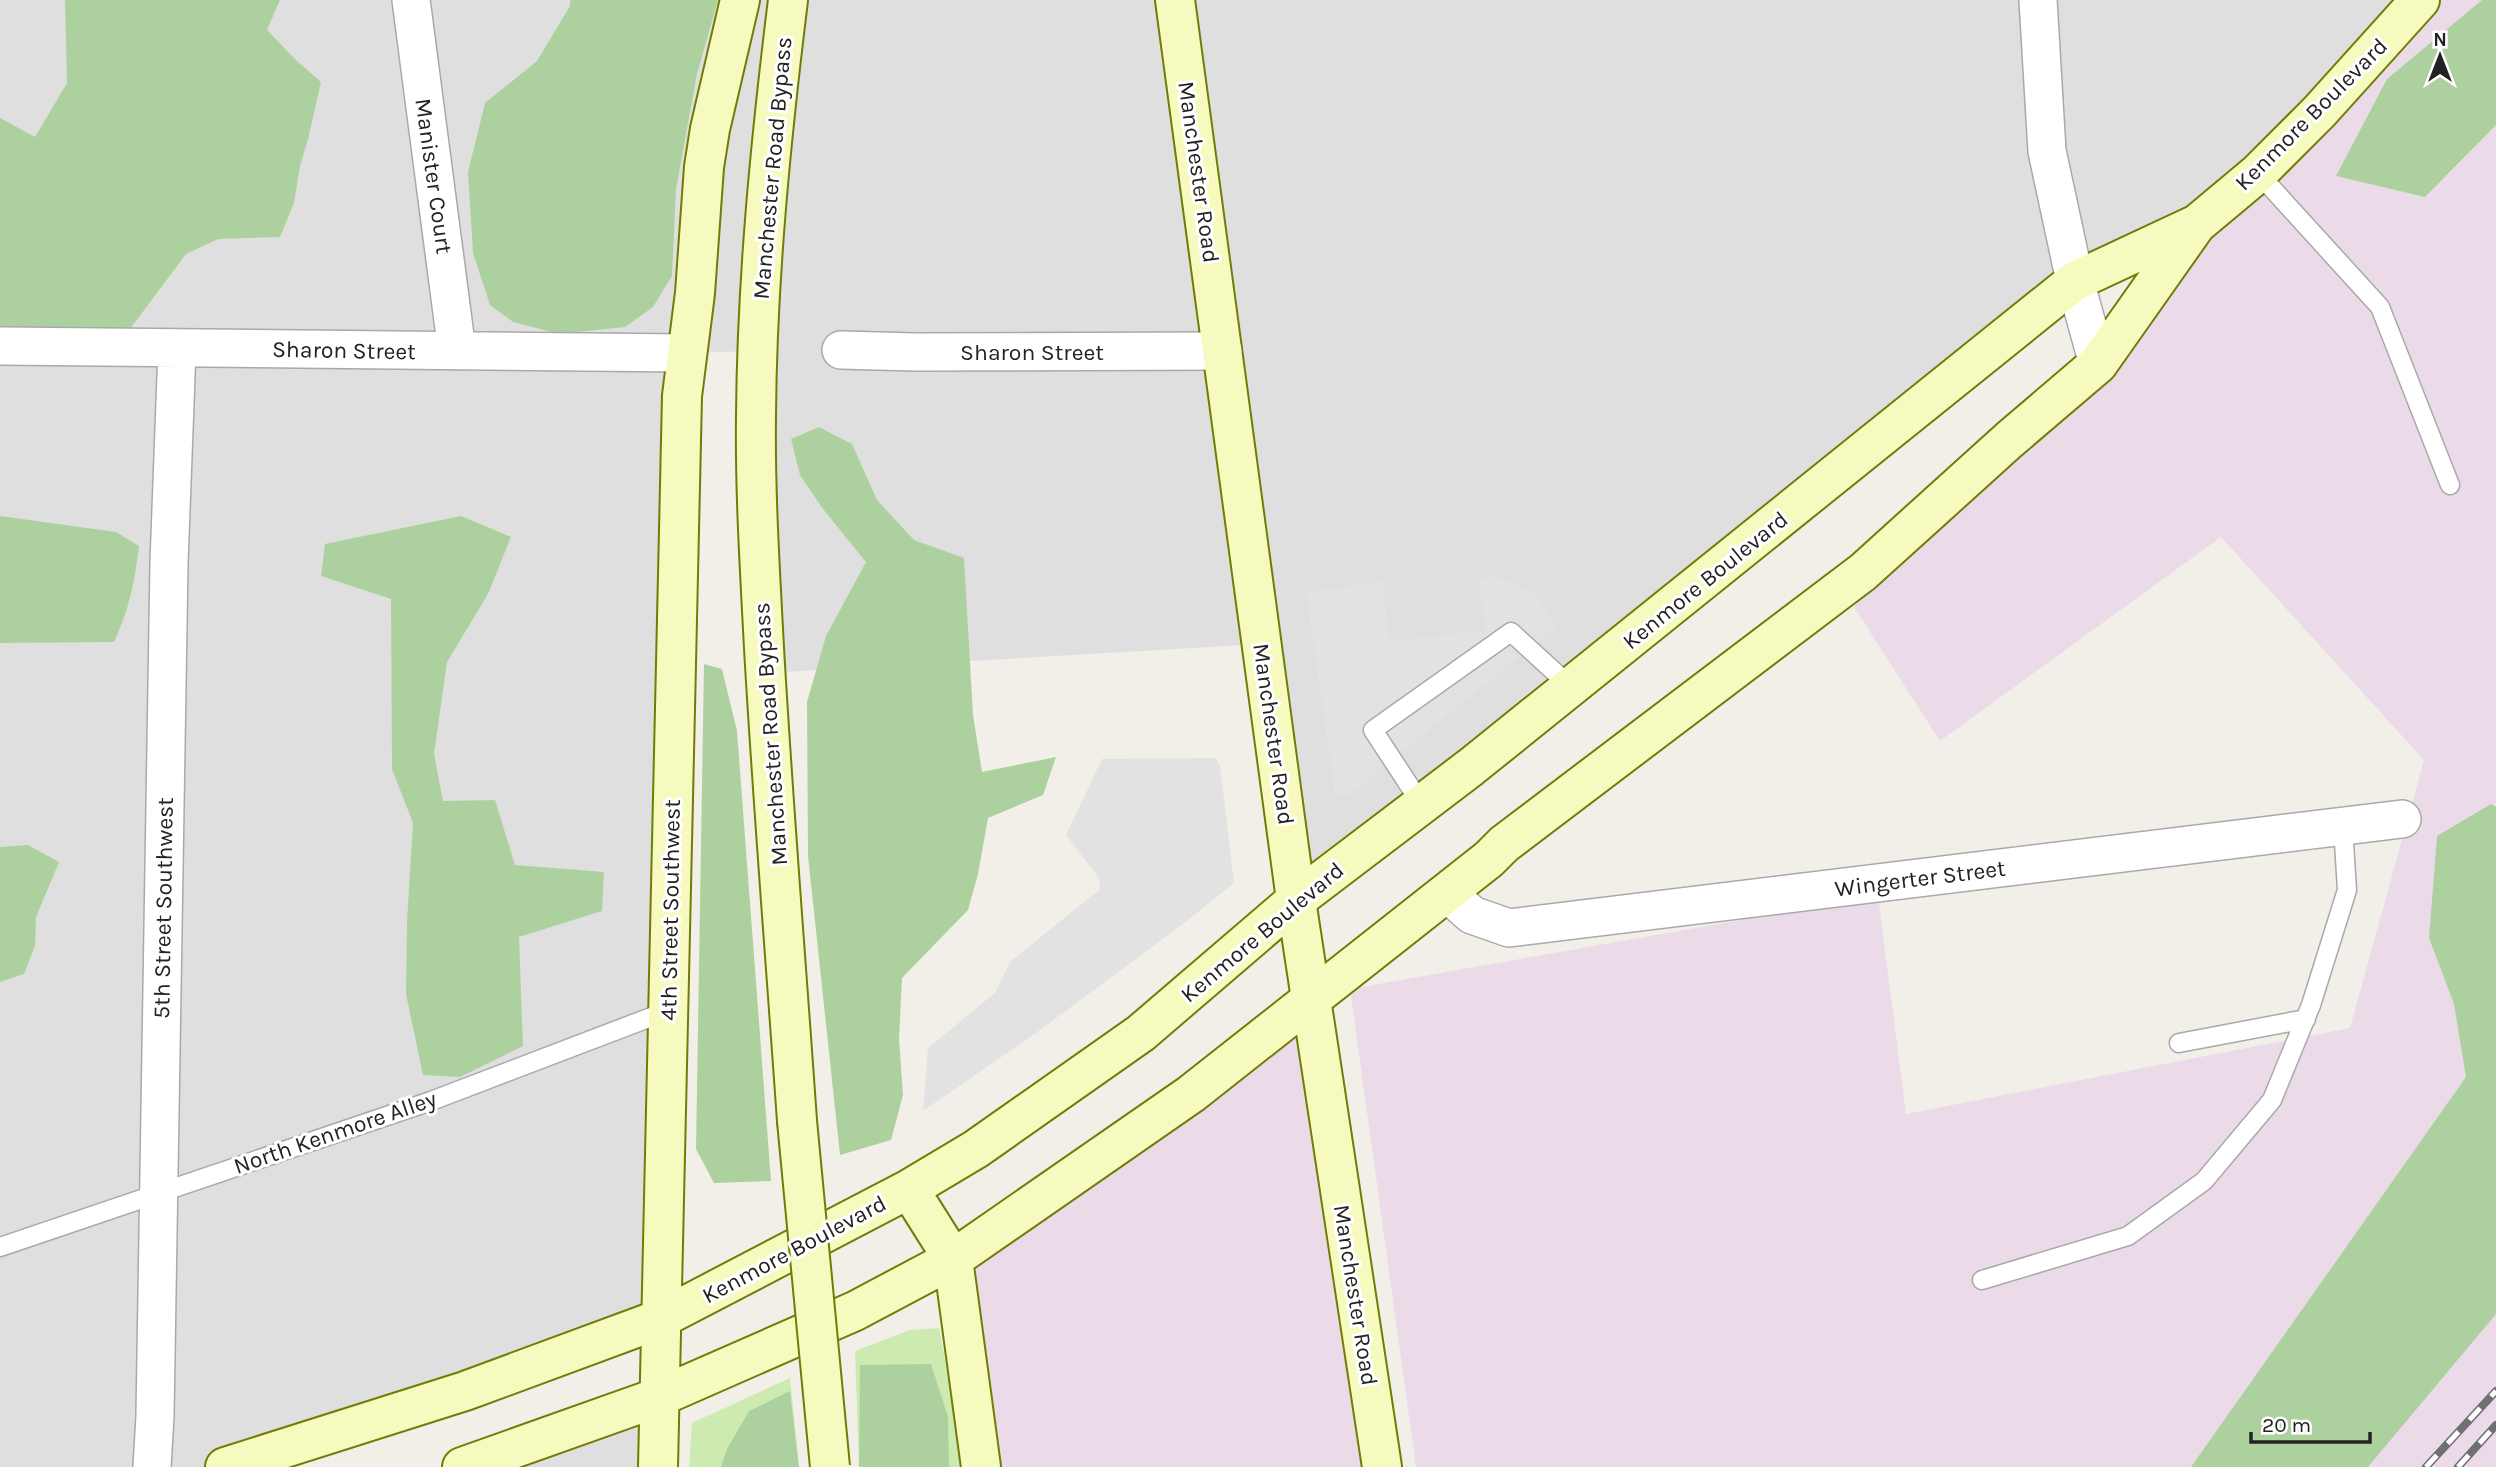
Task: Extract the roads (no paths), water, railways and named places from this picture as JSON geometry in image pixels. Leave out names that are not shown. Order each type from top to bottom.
[{"type":"main road","name":"4th Street Southwest","points":[[658,1467],[682,396],[695,293],[704,167],[710,129],[740,0]]},
{"type":"main road","name":"Manchester Road Bypass","points":[[788,0],[775,100],[762,257],[755,417],[768,708],[797,1121],[830,1467]]},
{"type":"main road","name":"Manchester Road","points":[[1175,0],[1296,900],[1382,1467]]},
{"type":"main road","name":"Kenmore Boulevard","points":[[462,1467],[659,1397],[855,1311],[953,1259],[1191,1094],[1447,893],[1504,844],[1863,572],[2098,364],[2197,224],[2258,173],[2319,112],[2420,0]]},
{"type":"main road","name":"Kenmore Boulevard","points":[[225,1467],[465,1391],[660,1319],[909,1189],[976,1150],[1141,1033],[1296,900],[1571,687],[2075,281],[2197,224]]},
{"type":"main road","points":[[909,1189],[953,1259],[981,1467]]},
{"type":"street","name":"Manister Court","points":[[411,0],[457,351]]},
{"type":"street","points":[[2038,0],[2047,151],[2075,281],[2098,364]]},
{"type":"street","name":"Sharon Street","points":[[0,346],[687,353]]},
{"type":"street","name":"5th Street Southwest","points":[[152,1467],[169,563],[177,349]]},
{"type":"street","name":"Sharon Street","points":[[841,350],[1223,351]]},
{"type":"street","name":"Wingerter Street","points":[[1447,893],[1472,915],[1509,928],[2402,819]]},
{"type":"lane","points":[[2258,173],[2380,307],[2450,485]]},
{"type":"lane","points":[[1422,805],[1373,730],[1511,632],[1571,687]]},
{"type":"lane","points":[[1982,1280],[2128,1236],[2204,1181],[2273,1100],[2306,1019],[2347,890],[2343,827]]},
{"type":"lane","name":"North Kenmore Alley","points":[[0,1247],[431,1101],[667,1011]]},
{"type":"lane","points":[[2179,1043],[2306,1019]]},
{"type":"railway","points":[[2426,1467],[2496,1391]]},
{"type":"railway","points":[[2458,1467],[2496,1425]]}]
